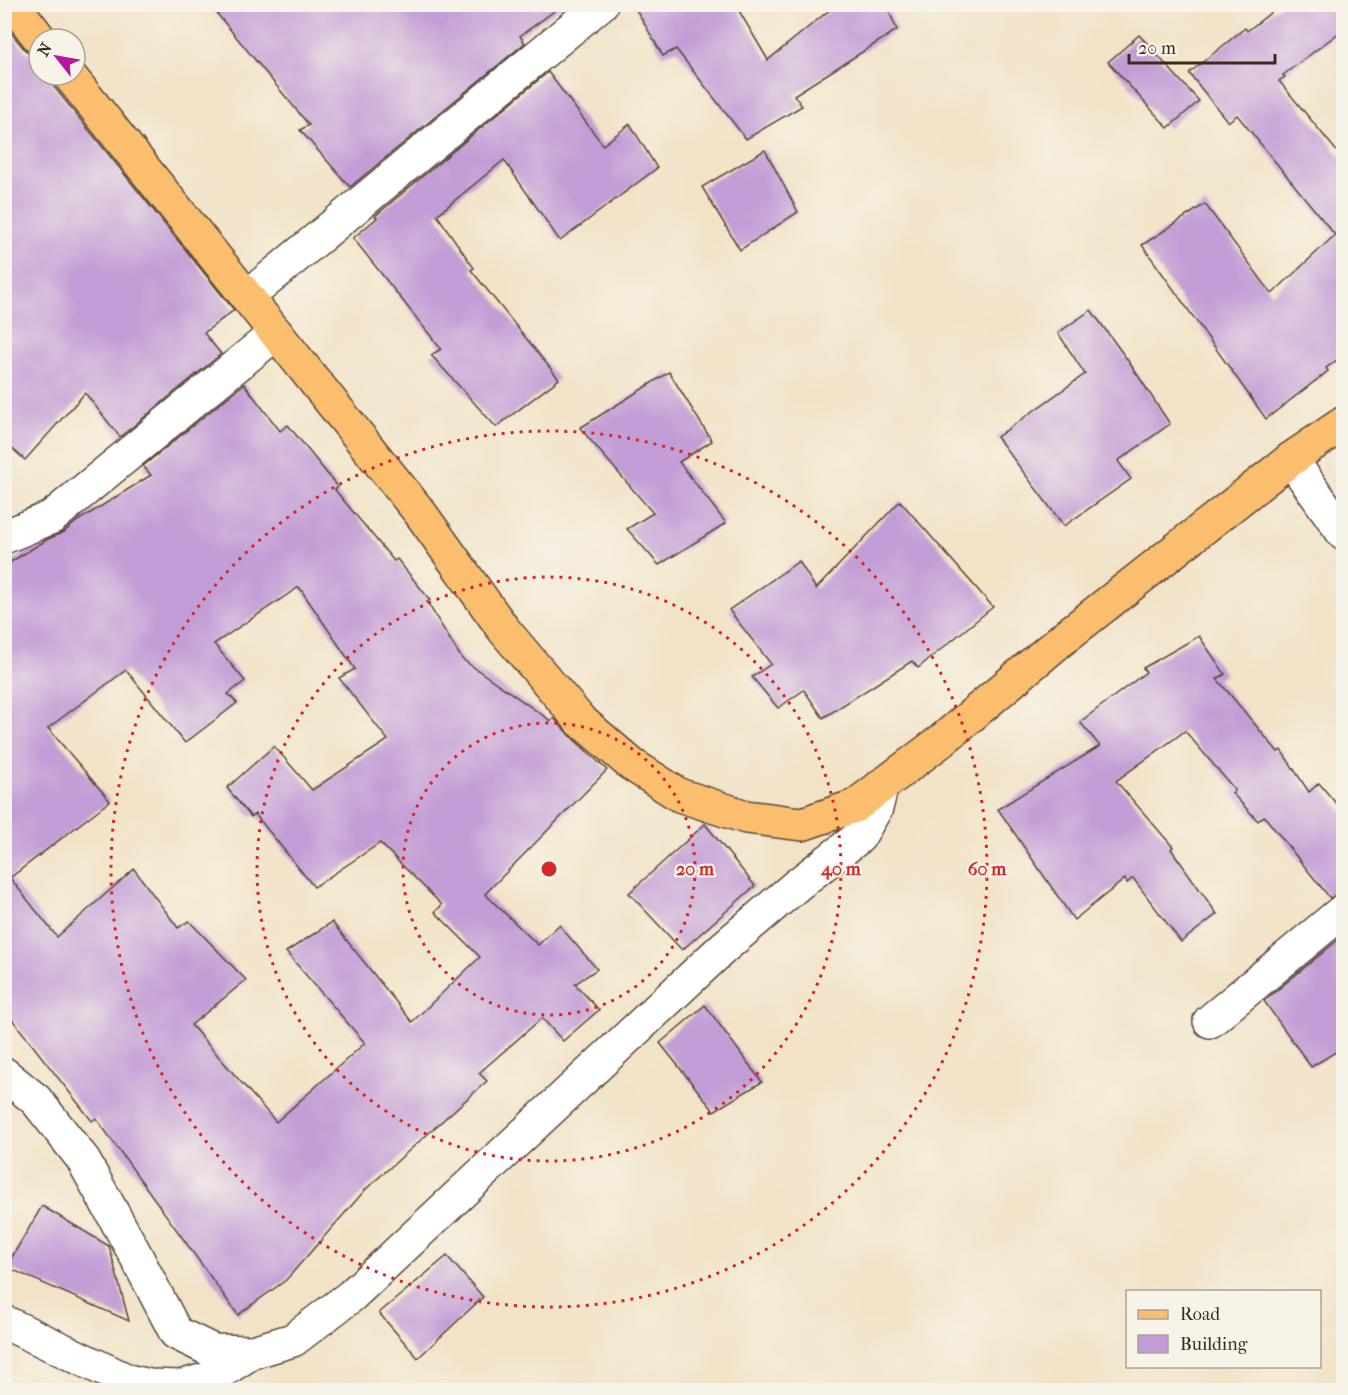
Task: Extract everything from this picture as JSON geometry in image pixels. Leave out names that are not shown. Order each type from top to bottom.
[{"type":"main road","points":[[13,4],[31,27]]},
{"type":"main road","points":[[79,87],[421,514],[504,630],[580,720],[631,764],[679,795],[746,817],[802,824],[855,806],[941,741],[1061,640],[1291,459],[1344,423]]},
{"type":"street","points":[[247,297],[601,4]]},
{"type":"street","points":[[4,537],[52,517],[276,333]]},
{"type":"street","points":[[1291,459],[1344,534]]},
{"type":"street","points":[[4,1322],[128,1381],[150,1386],[180,1387],[211,1378],[252,1352],[293,1340],[351,1296],[723,948],[797,885],[859,837],[873,814],[882,785]]},
{"type":"street","points":[[1210,1021],[1344,910]]},
{"type":"street","points":[[4,1074],[36,1100],[82,1158],[176,1333],[213,1352],[252,1352]]},
{"type":"building","points":[[209,4],[564,4],[520,36],[525,43],[350,187],[300,130],[309,125]]},
{"type":"building","points":[[633,4],[735,4],[768,60],[837,4],[886,4],[897,30],[794,95],[802,106],[746,139],[676,49],[663,56]]},
{"type":"building","points":[[1282,4],[1344,4],[1344,29],[1283,75],[1285,77],[1279,81],[1344,160],[1344,355],[1326,368],[1328,371],[1266,419],[1142,245],[1205,204],[1272,294],[1335,235],[1237,115],[1228,122],[1189,73],[1245,28],[1247,31]]},
{"type":"building","points":[[4,24],[27,52],[27,87],[54,87],[234,310],[204,333],[221,354],[120,437],[85,393],[25,460],[4,441]]},
{"type":"building","points":[[1139,35],[1199,101],[1168,128],[1108,62]]},
{"type":"building","points":[[548,72],[603,145],[630,124],[657,168],[560,241],[504,160],[437,215],[474,268],[471,270],[559,379],[496,427],[431,355],[441,349],[353,238],[377,218],[375,216]]},
{"type":"building","points":[[765,150],[798,212],[740,250],[702,187]]},
{"type":"building","points":[[1091,310],[1170,424],[1118,461],[1131,479],[1064,526],[997,437],[1085,374],[1058,333]]},
{"type":"building","points":[[669,372],[712,441],[679,462],[726,523],[659,565],[627,529],[653,513],[580,428]]},
{"type":"building","points":[[244,384],[280,431],[288,425],[338,487],[335,490],[394,561],[397,559],[430,600],[427,602],[462,659],[551,721],[554,718],[607,770],[485,894],[538,945],[559,925],[597,969],[575,984],[599,1010],[563,1041],[542,1018],[479,1073],[487,1081],[366,1189],[286,1280],[238,1315],[96,1118],[92,1121],[4,1009],[4,566],[64,532],[151,475],[143,466]],"holes":[[[299,587],[355,669],[339,678],[388,740],[312,790],[274,746],[227,788],[251,817],[255,814],[314,887],[380,843],[442,905],[435,912],[480,957],[412,1022],[332,922],[286,952],[365,1043],[276,1122],[191,1025],[246,980],[189,921],[178,928],[134,869],[57,937],[10,878],[110,801],[48,728],[126,670],[185,743],[237,703],[228,694],[245,681],[214,644]]]},
{"type":"building","points":[[900,501],[993,607],[918,668],[912,661],[823,718],[804,690],[778,708],[752,677],[771,664],[729,610],[799,561],[816,589]]},
{"type":"building","points":[[1199,636],[1225,674],[1217,679],[1278,752],[1281,750],[1309,792],[1319,783],[1344,813],[1344,892],[1330,898],[1264,816],[1258,821],[1232,793],[1235,790],[1185,731],[1116,781],[1173,847],[1171,849],[1217,914],[1181,942],[1133,878],[1127,883],[1125,879],[1074,920],[998,809],[1100,746],[1080,722],[1146,672],[1143,668]]},
{"type":"building","points":[[705,824],[755,886],[682,950],[629,893]]},
{"type":"building","points":[[1344,935],[1344,1047],[1311,1067],[1264,1001]]},
{"type":"building","points":[[705,1005],[762,1082],[714,1111],[660,1043]]},
{"type":"building","points":[[42,1206],[109,1246],[129,1321],[6,1267]]},
{"type":"building","points":[[447,1256],[483,1297],[418,1358],[379,1313]]}]
